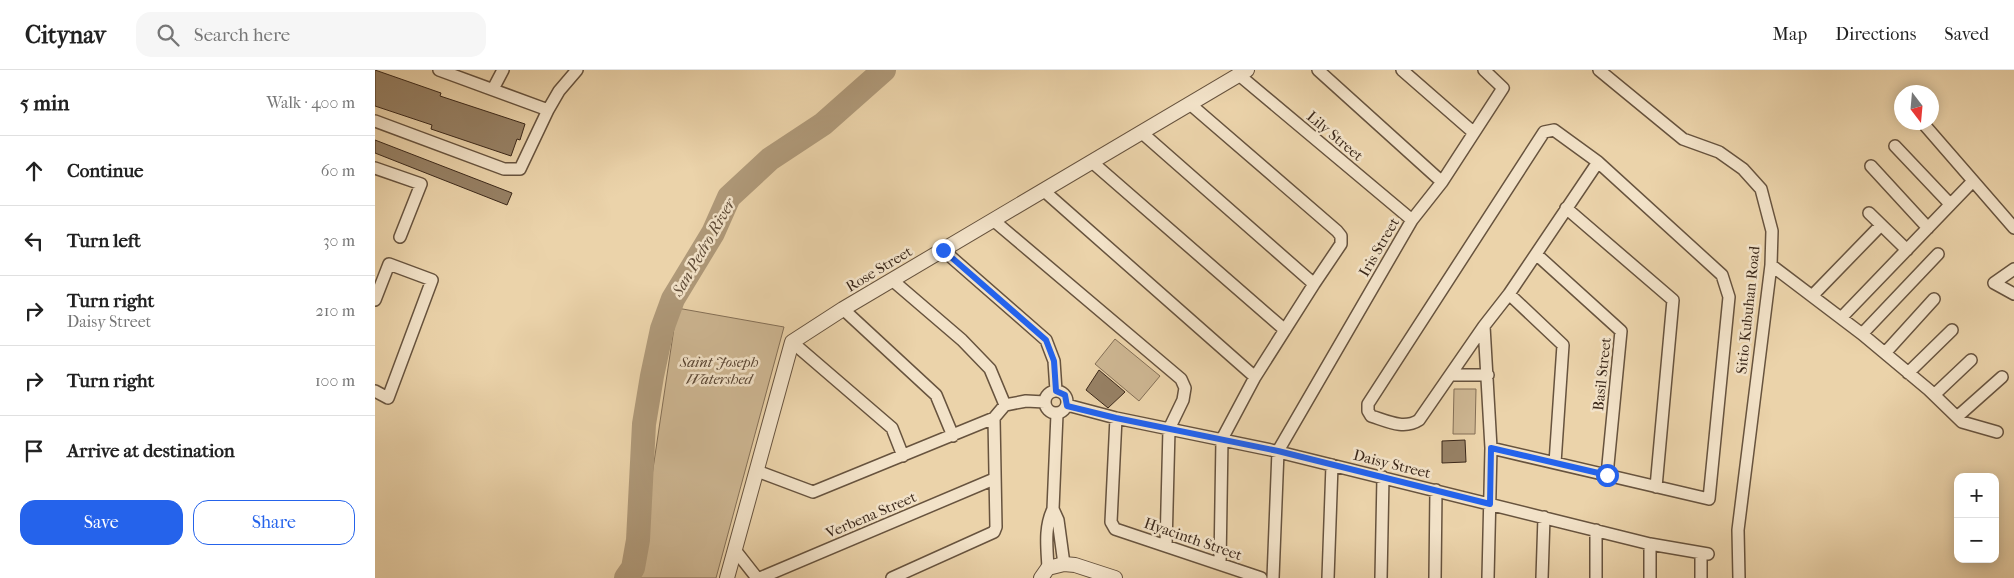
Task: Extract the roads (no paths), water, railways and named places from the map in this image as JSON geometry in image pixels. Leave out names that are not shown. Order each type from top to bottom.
[{"type":"street","points":[[439,70],[548,110]]},
{"type":"street","points":[[493,89],[503,70]]},
{"type":"street","points":[[375,121],[504,169],[520,170],[548,110],[559,91],[577,70]]},
{"type":"street","points":[[1318,70],[1442,182]]},
{"type":"street","points":[[1402,70],[1473,132]]},
{"type":"street","name":"Iris Street","points":[[1278,451],[1412,220],[1442,182],[1503,88],[1483,70]]},
{"type":"street","name":"Sitio Kubuhan Road","points":[[1599,70],[1683,139],[1719,152],[1743,169],[1761,189],[1771,231],[1771,265],[1738,530],[1739,578]]},
{"type":"street","name":"Rose Street","points":[[792,342],[843,309],[1243,72]]},
{"type":"street","name":"Lily Street","points":[[1243,72],[1412,220]]},
{"type":"street","points":[[1190,104],[1341,236],[1341,244],[1255,377],[1222,439],[1219,564]]},
{"type":"street","points":[[1491,448],[1709,499],[1729,297],[1723,276],[1598,162],[1554,130],[1544,132],[1368,404],[1368,411],[1371,416],[1404,426],[1412,425],[1419,420],[1484,326],[1509,294],[1598,162]]},
{"type":"street","points":[[1929,130],[2014,228]]},
{"type":"street","points":[[1141,132],[1314,284]]},
{"type":"street","points":[[1895,146],[1950,204]]},
{"type":"street","points":[[1092,162],[1285,330]]},
{"type":"street","points":[[1871,166],[1928,228]]},
{"type":"street","points":[[375,168],[421,184],[400,237]]},
{"type":"street","points":[[1841,318],[1973,181]]},
{"type":"street","points":[[1043,190],[1255,377]]},
{"type":"street","points":[[1567,208],[1673,300],[1656,487]]},
{"type":"street","points":[[1869,213],[1907,250]]},
{"type":"street","points":[[993,220],[1181,379],[1185,388],[1183,400],[1169,429],[1166,546]]},
{"type":"street","points":[[1813,295],[1881,225]]},
{"type":"street","points":[[943,250],[1046,340],[1054,361],[1056,391]]},
{"type":"street","name":"Basil Street","points":[[1536,254],[1621,331],[1607,475]]},
{"type":"street","points":[[1862,334],[1938,254]]},
{"type":"street","points":[[375,300],[389,264],[432,280],[388,398],[375,391]]},
{"type":"street","points":[[1771,265],[1813,295],[1885,352],[1962,422],[1997,432]]},
{"type":"street","points":[[2014,269],[1994,283],[2014,294]]},
{"type":"street","points":[[892,280],[962,340],[990,369],[1005,405]]},
{"type":"street","points":[[1509,294],[1563,345],[1555,463]]},
{"type":"street","points":[[1885,352],[1934,299]]},
{"type":"street","points":[[843,309],[936,395],[953,436]]},
{"type":"street","points":[[1484,326],[1491,448],[1488,578]]},
{"type":"street","points":[[1908,373],[1952,330]]},
{"type":"street","points":[[727,578],[792,342],[892,428],[903,456]]},
{"type":"street","points":[[1934,395],[1971,360]]},
{"type":"street","points":[[1451,375],[1488,374]]},
{"type":"street","points":[[1957,417],[2002,377]]},
{"type":"street","points":[[1056,391],[1065,395],[1067,406],[1063,412],[1057,414],[1047,409],[1045,402],[1049,393],[1056,391]]},
{"type":"street","points":[[757,471],[813,492],[994,418],[1005,405],[1026,401],[1045,402]]},
{"type":"street","name":"Daisy Street","points":[[1067,406],[1116,418],[1278,451],[1650,544],[1705,554],[1701,578]]},
{"type":"street","points":[[1057,414],[1053,509],[1048,520],[1044,573],[1064,564],[1075,565],[1115,578]]},
{"type":"street","points":[[892,578],[994,532],[996,527],[994,418]]},
{"type":"street","name":"Hyacinth Street","points":[[1116,418],[1111,522],[1115,529],[1261,578]]},
{"type":"street","points":[[1273,578],[1278,451]]},
{"type":"street","points":[[1328,578],[1332,464]]},
{"type":"street","points":[[1381,578],[1383,477]]},
{"type":"street","name":"Verbena Street","points":[[759,578],[994,479]]},
{"type":"street","points":[[1435,578],[1436,490]]},
{"type":"street","points":[[1053,509],[1058,520],[1064,564]]},
{"type":"street","points":[[1542,578],[1544,517]]},
{"type":"street","points":[[1596,530],[1596,578]]},
{"type":"street","points":[[1650,544],[1650,578]]},
{"type":"street","points":[[735,550],[759,578]]},
{"type":"waterway","name":"San Pedro River","points":[[626,578],[633,568],[638,540],[644,424],[652,376],[662,329],[673,299],[713,233],[729,197],[770,159],[823,124],[884,70]]},
{"type":"park label","name":"Saint Joseph Watershed","points":[[719,370]]}]
